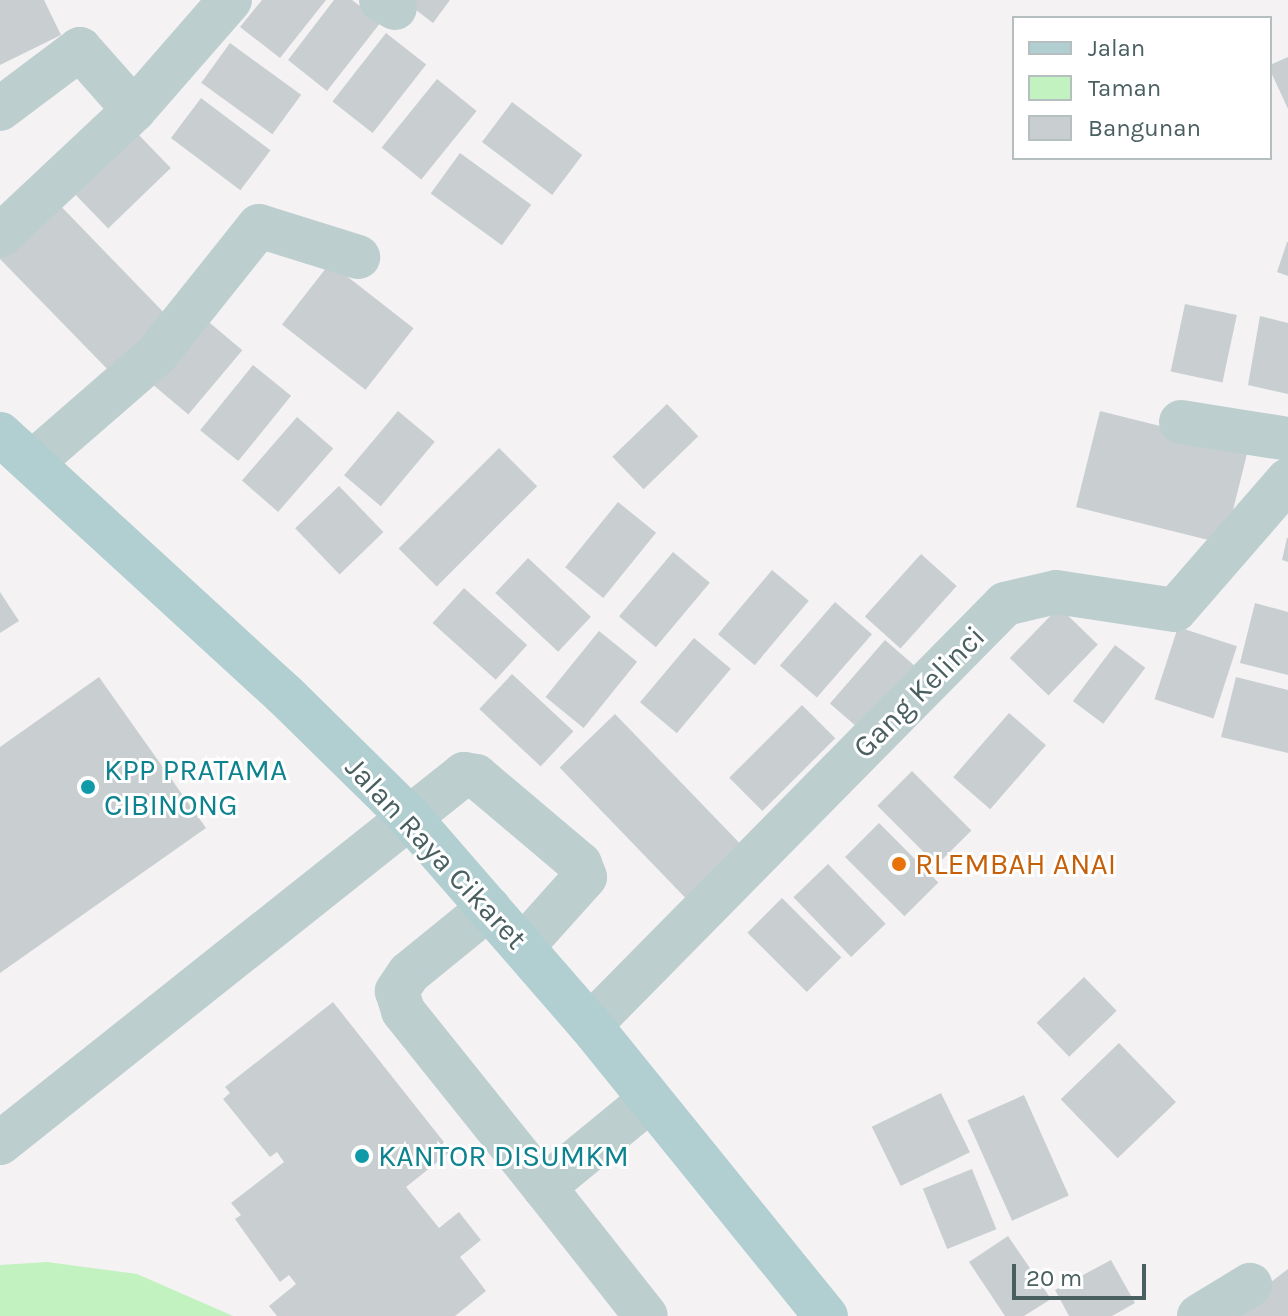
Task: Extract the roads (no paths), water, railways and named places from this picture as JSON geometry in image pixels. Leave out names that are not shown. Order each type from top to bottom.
[{"type":"main road","name":"Jalan Raya Cikaret","points":[[0,434],[34,461],[410,818],[590,1025],[826,1316]]},
{"type":"street","points":[[0,236],[134,110],[230,0]]},
{"type":"street","points":[[0,109],[80,49],[134,110]]},
{"type":"street","points":[[34,461],[156,355],[259,226],[358,257]]},
{"type":"street","points":[[1181,422],[1288,439]]},
{"type":"street","name":"Gang Kelinci","points":[[590,1025],[1005,604],[1056,592],[1175,610],[1288,480]]},
{"type":"street","points":[[0,1143],[464,774],[476,776],[580,864],[585,877],[578,890],[523,946]]},
{"type":"street","points":[[489,908],[409,973],[397,991],[403,1011],[646,1316]]},
{"type":"street","points":[[544,1187],[650,1100]]},
{"type":"street","points":[[1199,1316],[1250,1285]]},
{"type":"place","name":"KPP PRATAMA CIBINONG","points":[[88,787]]},
{"type":"place","name":"RLEMBAH ANAI","points":[[899,864]]},
{"type":"place","name":"KANTOR DISUMKM","points":[[362,1156]]}]
